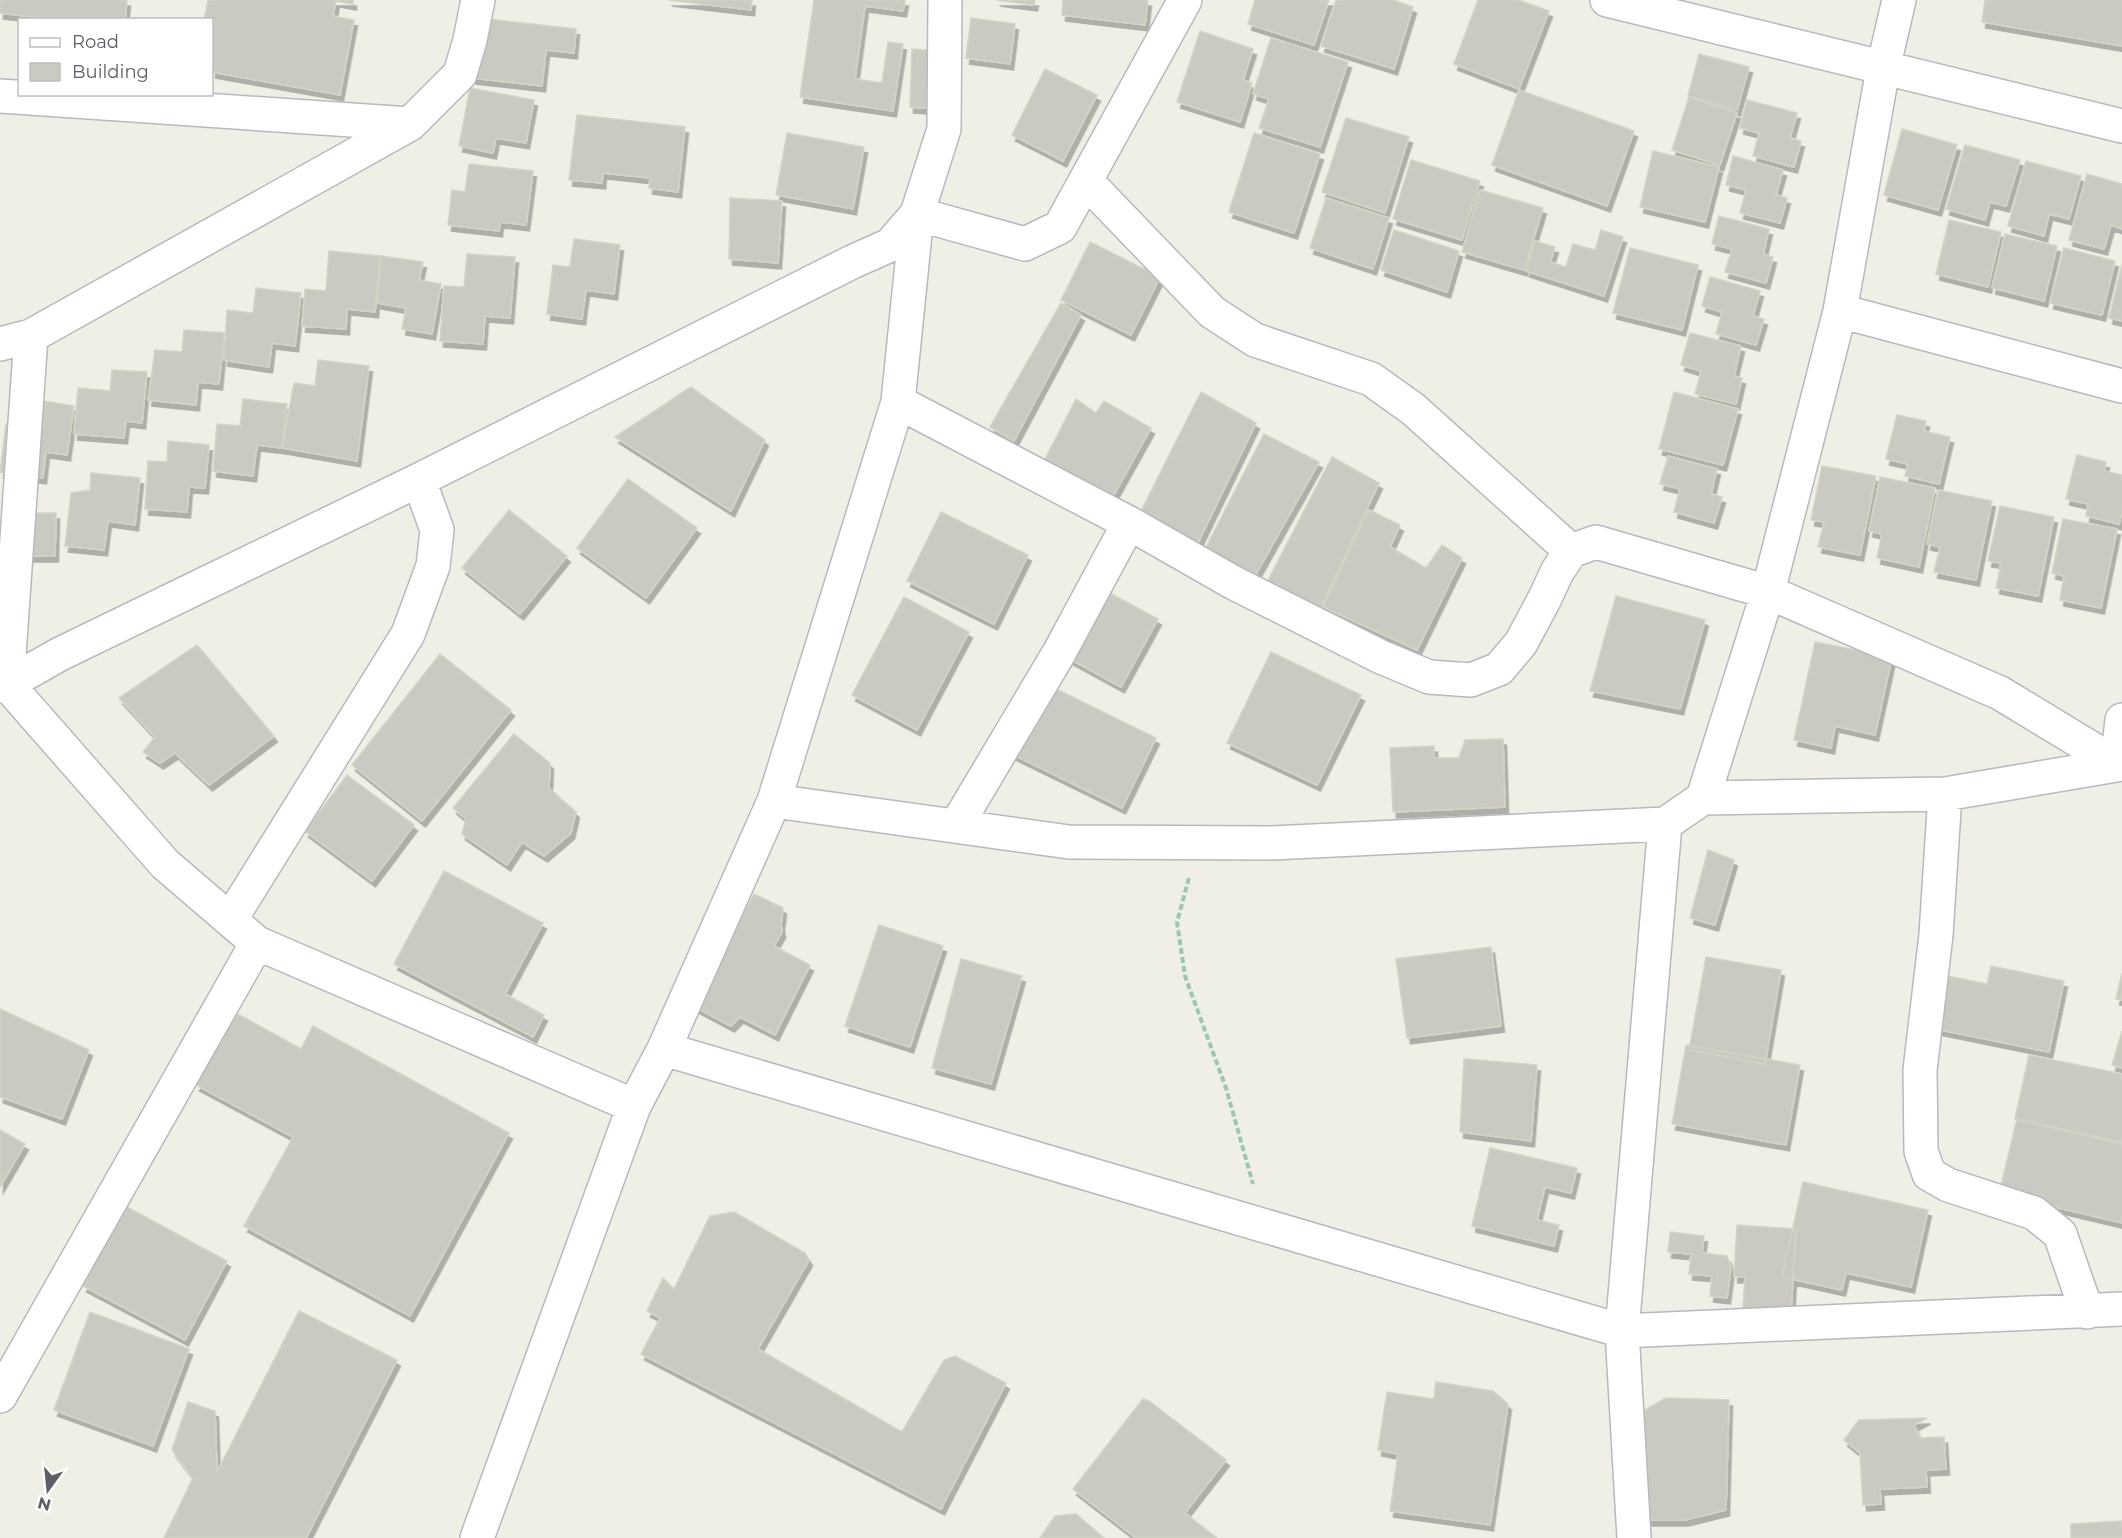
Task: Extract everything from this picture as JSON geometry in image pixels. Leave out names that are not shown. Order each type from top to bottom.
[{"type":"street","points":[[0,344],[31,336],[410,124],[460,74],[478,0]]},
{"type":"street","points":[[477,1538],[634,1106],[663,1049],[774,801],[898,402],[917,214],[944,129],[945,0]]},
{"type":"street","points":[[917,214],[1025,244],[1060,227],[1185,0]]},
{"type":"street","points":[[1607,0],[2122,126]]},
{"type":"street","points":[[1703,798],[1768,592],[1839,311],[1883,69],[1899,0]]},
{"type":"street","points":[[0,96],[410,124]]},
{"type":"street","points":[[1086,181],[1212,312],[1255,340],[1371,379],[1413,409],[1571,551]]},
{"type":"street","points":[[4,685],[60,654],[419,480],[890,245],[917,214]]},
{"type":"street","points":[[1839,311],[2122,386]]},
{"type":"street","points":[[31,336],[4,685],[165,864],[257,943],[634,1106]]},
{"type":"street","points":[[898,402],[1129,523],[1234,583],[1360,647],[1429,677],[1471,680],[1499,669],[1521,644],[1557,572],[1571,551],[1596,542],[1768,592],[2000,693],[2120,764]]},
{"type":"street","points":[[230,920],[408,634],[433,566],[437,530],[419,480]]},
{"type":"street","points":[[956,826],[1059,653],[1129,523]]},
{"type":"street","points":[[2120,764],[2122,720]]},
{"type":"street","points":[[774,801],[1070,842],[1272,843],[1665,824],[1703,798],[1945,794],[2120,764]]},
{"type":"street","points":[[1945,794],[1936,935],[1920,1070],[1920,1151],[1929,1174],[1948,1185],[2034,1213],[2060,1234],[2087,1312]]},
{"type":"street","points":[[1634,1538],[1623,1331],[1665,824]]},
{"type":"street","points":[[0,1396],[257,943]]},
{"type":"street","points":[[663,1049],[1623,1331],[2122,1309]]},
{"type":"path","points":[[1198,842],[1177,922],[1185,976],[1226,1088],[1264,1225]]},
{"type":"building","points":[[0,0],[127,0],[125,18],[43,18],[0,13]]},
{"type":"building","points":[[208,0],[353,0],[353,4],[336,1],[333,16],[354,20],[340,95],[213,72],[213,18],[204,18]]},
{"type":"building","points":[[668,0],[752,0],[751,10]]},
{"type":"building","points":[[814,0],[905,0],[903,11],[865,6],[855,79],[882,83],[888,42],[903,44],[893,111],[800,97]]},
{"type":"building","points":[[996,0],[1035,0],[1034,5]]},
{"type":"building","points":[[1063,0],[1148,0],[1145,25],[1062,15]]},
{"type":"building","points":[[1255,0],[1329,0],[1314,45],[1248,24]]},
{"type":"building","points":[[1336,0],[1393,0],[1413,7],[1394,69],[1321,46]]},
{"type":"building","points":[[1478,0],[1518,0],[1549,11],[1519,89],[1454,64]]},
{"type":"building","points":[[1985,0],[2122,0],[2122,46],[1982,22]]},
{"type":"building","points":[[479,18],[576,29],[574,53],[546,50],[542,86],[472,78]]},
{"type":"building","points":[[971,18],[1015,24],[1010,64],[966,58]]},
{"type":"building","points":[[1200,31],[1253,49],[1243,80],[1252,83],[1240,122],[1177,102]]},
{"type":"building","points":[[1271,38],[1348,62],[1320,147],[1259,128],[1269,99],[1253,94]]},
{"type":"building","points":[[912,49],[942,51],[940,109],[910,107]]},
{"type":"building","points":[[1699,54],[1749,67],[1737,110],[1688,96]]},
{"type":"building","points":[[1045,69],[1097,95],[1063,161],[1012,135]]},
{"type":"building","points":[[470,88],[534,100],[526,143],[496,138],[493,153],[459,146]]},
{"type":"building","points":[[1519,90],[1634,131],[1607,206],[1492,165]]},
{"type":"building","points":[[1689,97],[1737,113],[1720,165],[1672,150]]},
{"type":"building","points":[[1747,100],[1797,113],[1790,138],[1801,141],[1794,167],[1753,156],[1759,133],[1740,128]]},
{"type":"building","points":[[577,115],[685,127],[678,192],[649,188],[650,178],[603,173],[602,183],[569,180]]},
{"type":"building","points":[[1346,118],[1409,137],[1385,213],[1322,192]]},
{"type":"building","points":[[1902,129],[1957,145],[1938,210],[1884,195]]},
{"type":"building","points":[[787,133],[864,147],[853,209],[776,195]]},
{"type":"building","points":[[1254,133],[1320,154],[1294,233],[1229,212]]},
{"type":"building","points":[[1965,145],[2020,160],[2006,206],[1990,202],[1985,220],[1946,209]]},
{"type":"building","points":[[1653,151],[1719,167],[1705,222],[1640,207]]},
{"type":"building","points":[[1733,156],[1783,170],[1776,195],[1787,198],[1780,223],[1740,213],[1746,190],[1726,185]]},
{"type":"building","points":[[1411,160],[1480,181],[1462,240],[1393,219]]},
{"type":"building","points":[[2026,161],[2081,176],[2069,219],[2049,214],[2044,236],[2008,226]]},
{"type":"building","points":[[469,164],[533,171],[526,225],[500,222],[499,231],[448,225],[452,190],[465,192]]},
{"type":"building","points":[[2087,174],[2122,184],[2122,229],[2111,225],[2104,249],[2069,240]]},
{"type":"building","points":[[1480,190],[1543,208],[1524,270],[1462,252]]},
{"type":"building","points":[[730,198],[782,201],[778,263],[729,259]]},
{"type":"building","points":[[1326,198],[1389,218],[1373,269],[1310,248]]},
{"type":"building","points":[[1719,216],[1769,229],[1763,254],[1773,257],[1766,283],[1725,272],[1732,249],[1712,244]]},
{"type":"building","points":[[1949,220],[2001,232],[1988,287],[1936,274]]},
{"type":"building","points":[[1394,230],[1459,251],[1447,292],[1381,270]]},
{"type":"building","points":[[1601,230],[1623,237],[1604,296],[1526,271],[1535,241],[1555,247],[1550,262],[1566,267],[1573,244],[1595,250]]},
{"type":"building","points":[[2005,234],[2057,246],[2044,301],[1992,288]]},
{"type":"building","points":[[574,239],[620,245],[614,294],[586,290],[582,319],[547,314],[553,265],[570,267]]},
{"type":"building","points":[[1090,242],[1160,277],[1131,335],[1061,300]]},
{"type":"building","points":[[1630,248],[1698,265],[1682,330],[1613,313]]},
{"type":"building","points":[[2064,248],[2115,261],[2102,315],[2050,303]]},
{"type":"building","points":[[329,251],[380,256],[375,312],[347,309],[346,329],[302,326],[305,289],[326,291]]},
{"type":"building","points":[[467,254],[515,257],[510,318],[485,316],[483,344],[440,341],[444,286],[464,287]]},
{"type":"building","points":[[381,256],[423,262],[419,280],[441,284],[432,334],[402,329],[406,308],[377,303]]},
{"type":"building","points":[[2122,264],[2122,321],[2109,318]]},
{"type":"building","points":[[1710,277],[1760,291],[1753,316],[1764,319],[1756,345],[1716,334],[1722,312],[1702,306]]},
{"type":"building","points":[[256,288],[301,293],[295,346],[272,343],[269,367],[224,360],[227,310],[253,313]]},
{"type":"building","points":[[1061,303],[1081,315],[1014,441],[990,427]]},
{"type":"building","points":[[184,330],[224,333],[219,384],[198,382],[196,405],[148,400],[155,350],[182,352]]},
{"type":"building","points":[[1690,333],[1741,346],[1734,376],[1742,378],[1736,404],[1695,394],[1701,371],[1681,365]]},
{"type":"building","points":[[318,360],[369,366],[357,461],[282,448],[294,383],[315,386]]},
{"type":"building","points":[[112,370],[147,372],[142,423],[126,421],[124,438],[74,434],[78,388],[110,391]]},
{"type":"building","points":[[691,387],[765,440],[731,511],[615,437]]},
{"type":"building","points":[[1201,392],[1256,423],[1194,551],[1137,519]]},
{"type":"building","points":[[1674,392],[1738,409],[1723,465],[1659,449]]},
{"type":"building","points":[[31,399],[74,406],[67,455],[46,452],[43,478],[0,472],[6,424],[27,427]]},
{"type":"building","points":[[243,399],[287,404],[282,448],[257,445],[253,476],[213,471],[217,424],[240,426]]},
{"type":"building","points":[[1076,399],[1096,413],[1104,401],[1151,428],[1111,500],[1044,461]]},
{"type":"building","points":[[1897,415],[1926,421],[1924,431],[1950,437],[1939,484],[1905,476],[1908,464],[1886,459]]},
{"type":"building","points":[[1264,434],[1319,462],[1251,583],[1201,557]]},
{"type":"building","points":[[168,441],[209,445],[205,488],[189,487],[187,512],[145,509],[148,461],[167,462]]},
{"type":"building","points":[[2077,455],[2106,462],[2104,471],[2122,475],[2122,510],[2119,524],[2086,516],[2088,504],[2066,499]]},
{"type":"building","points":[[1668,456],[1717,469],[1711,494],[1722,497],[1714,523],[1674,512],[1680,489],[1660,484]]},
{"type":"building","points":[[1332,457],[1379,483],[1317,615],[1265,586]]},
{"type":"building","points":[[1822,466],[1876,476],[1860,555],[1818,547],[1824,522],[1811,520]]},
{"type":"building","points":[[91,473],[140,478],[135,525],[108,521],[104,550],[65,546],[71,493],[90,490]]},
{"type":"building","points":[[1880,477],[1935,488],[1919,567],[1877,558],[1882,534],[1869,531]]},
{"type":"building","points":[[628,479],[697,528],[646,598],[577,548]]},
{"type":"building","points":[[1938,490],[1992,501],[1976,580],[1934,572],[1940,547],[1927,544]]},
{"type":"building","points":[[2000,506],[2054,517],[2038,596],[1996,588],[2001,563],[1988,561]]},
{"type":"building","points":[[509,510],[567,556],[520,614],[462,568]]},
{"type":"building","points":[[1369,510],[1400,525],[1390,547],[1426,568],[1442,545],[1462,558],[1417,650],[1323,607]]},
{"type":"building","points":[[941,512],[1028,555],[994,624],[907,581]]},
{"type":"building","points":[[19,513],[56,513],[55,556],[28,556],[0,589],[0,528],[9,528]]},
{"type":"building","points":[[2063,519],[2117,529],[2101,608],[2060,600],[2064,576],[2052,573]]},
{"type":"building","points":[[1095,585],[1158,619],[1121,687],[1059,653]]},
{"type":"building","points":[[1616,596],[1705,620],[1680,709],[1590,691]]},
{"type":"building","points":[[904,597],[969,632],[917,730],[852,695]]},
{"type":"building","points":[[1815,642],[1892,657],[1875,735],[1835,726],[1831,748],[1794,740]]},
{"type":"building","points":[[197,645],[274,736],[209,785],[175,753],[160,763],[143,752],[155,737],[119,698]]},
{"type":"building","points":[[1271,652],[1361,695],[1317,785],[1227,743]]},
{"type":"building","points":[[440,654],[511,710],[422,821],[352,765]]},
{"type":"building","points":[[1046,684],[1156,738],[1122,808],[1012,754]]},
{"type":"building","points":[[514,734],[550,763],[549,788],[576,812],[571,833],[544,856],[522,842],[507,865],[462,834],[466,819],[453,808]]},
{"type":"building","points":[[1503,739],[1505,807],[1393,812],[1390,748],[1434,746],[1434,758],[1459,758],[1465,740]]},
{"type":"building","points":[[347,775],[414,825],[372,881],[305,831]]},
{"type":"building","points":[[1708,850],[1734,860],[1715,925],[1690,918]]},
{"type":"building","points":[[444,871],[543,923],[505,994],[544,1015],[533,1037],[394,964]]},
{"type":"building","points":[[754,894],[783,908],[782,932],[774,946],[810,965],[775,1035],[740,1017],[731,1026],[695,1007]]},
{"type":"building","points":[[879,925],[943,946],[910,1047],[845,1026]]},
{"type":"building","points":[[1491,947],[1501,1026],[1407,1038],[1396,959]]},
{"type":"building","points":[[1706,957],[1781,970],[1765,1064],[1689,1050]]},
{"type":"building","points":[[961,959],[1022,976],[991,1084],[932,1068]]},
{"type":"building","points":[[1991,966],[2064,981],[2049,1052],[1931,1028],[1942,975],[1987,984]]},
{"type":"building","points":[[2122,973],[2122,1000],[2116,999]]},
{"type":"building","points":[[0,1009],[89,1050],[62,1119],[0,1097]]},
{"type":"building","points":[[236,1013],[301,1049],[313,1026],[509,1133],[410,1316],[244,1226],[293,1137],[196,1085]]},
{"type":"building","points":[[2122,1031],[2122,1068],[2112,1065]]},
{"type":"building","points":[[1686,1045],[1800,1065],[1786,1145],[1672,1124]]},
{"type":"building","points":[[2029,1055],[2122,1074],[2122,1142],[2015,1119]]},
{"type":"building","points":[[1464,1059],[1537,1065],[1531,1141],[1460,1132]]},
{"type":"building","points":[[2017,1119],[2122,1144],[2122,1223],[1999,1194]]},
{"type":"building","points":[[0,1130],[25,1144],[0,1187]]},
{"type":"building","points":[[1490,1148],[1577,1168],[1571,1193],[1545,1187],[1537,1220],[1559,1225],[1554,1246],[1472,1226]]},
{"type":"building","points":[[1803,1182],[1928,1210],[1911,1287],[1846,1273],[1842,1290],[1782,1277]]},
{"type":"building","points":[[125,1206],[227,1261],[185,1340],[83,1286]]},
{"type":"building","points":[[734,1212],[805,1253],[809,1260],[758,1349],[902,1432],[944,1360],[955,1356],[1006,1383],[941,1509],[641,1354],[660,1318],[647,1311],[663,1278],[674,1289],[710,1216]]},
{"type":"building","points":[[1737,1225],[1796,1229],[1791,1311],[1743,1308],[1745,1277],[1734,1277]]},
{"type":"building","points":[[1670,1232],[1704,1236],[1702,1253],[1727,1256],[1731,1267],[1727,1298],[1710,1296],[1712,1276],[1689,1274],[1691,1254],[1668,1252]]},
{"type":"building","points":[[299,1311],[397,1360],[306,1538],[164,1538],[193,1478],[172,1450],[188,1402],[215,1411],[217,1472]]},
{"type":"building","points":[[90,1312],[189,1349],[153,1446],[54,1410]]},
{"type":"building","points":[[1436,1382],[1493,1391],[1508,1404],[1490,1525],[1390,1511],[1398,1454],[1378,1450],[1387,1392],[1434,1399]]},
{"type":"building","points":[[1666,1398],[1729,1400],[1726,1510],[1685,1520],[1622,1520],[1619,1425]]},
{"type":"building","points":[[1143,1399],[1149,1401],[1226,1460],[1185,1513],[1217,1538],[1136,1538],[1073,1489]]},
{"type":"building","points":[[1927,1418],[1914,1425],[1920,1438],[1944,1437],[1946,1469],[1926,1470],[1927,1487],[1880,1489],[1881,1504],[1863,1505],[1860,1453],[1844,1440],[1859,1420]]},
{"type":"building","points":[[1076,1514],[1104,1538],[1040,1538],[1055,1516]]},
{"type":"building","points":[[2122,1521],[2122,1538],[2071,1538],[2071,1524]]}]
